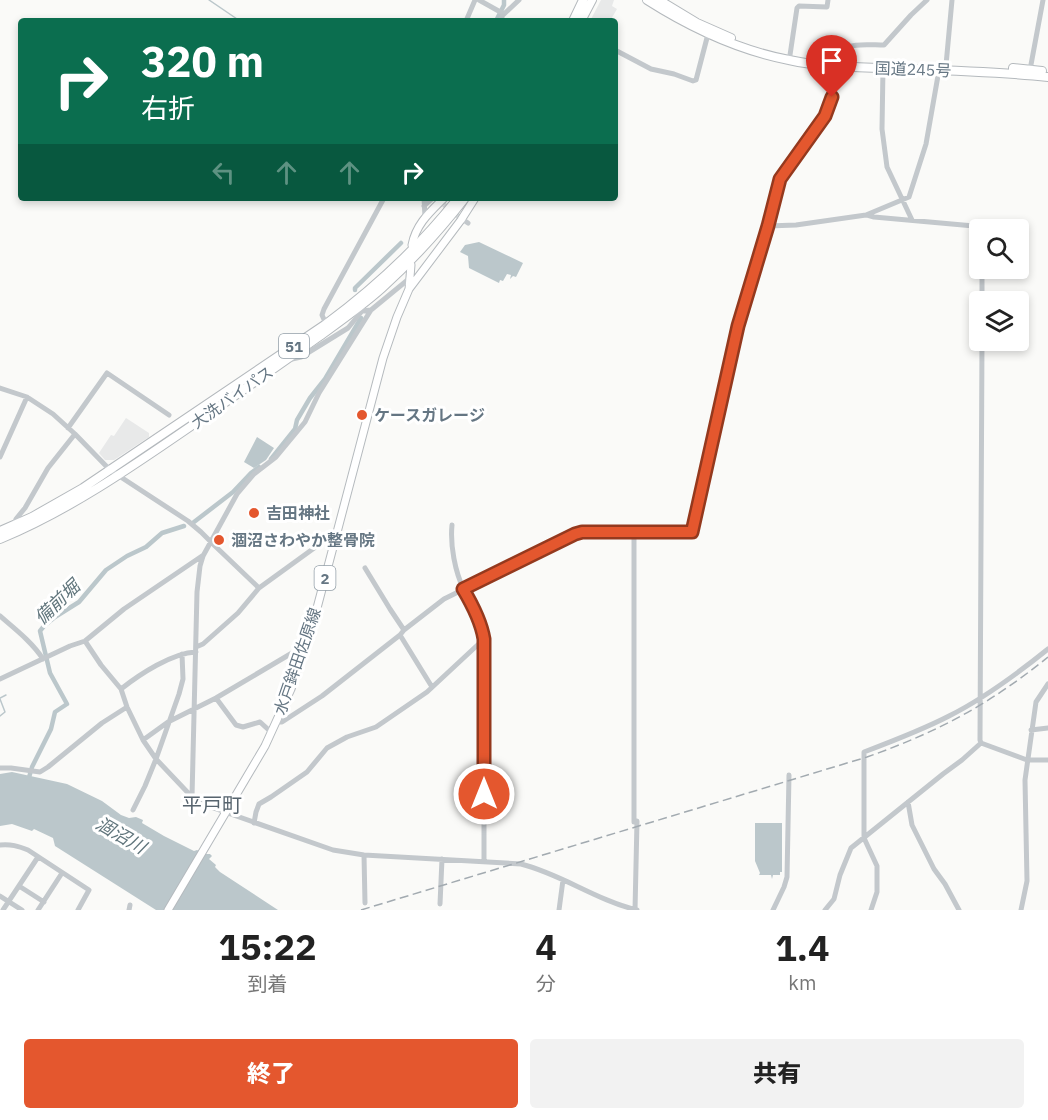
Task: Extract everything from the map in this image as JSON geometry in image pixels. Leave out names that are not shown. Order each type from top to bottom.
[{"type":"highway","points":[[574,18],[583,0]]},
{"type":"highway","points":[[583,18],[592,0]]},
{"type":"highway","name":"国道245号","points":[[647,0],[682,22],[738,46],[769,56],[811,64],[982,71],[1048,71]]},
{"type":"highway","name":"国道245号","points":[[659,0],[685,16],[723,34],[790,55],[836,64],[883,68],[942,68]]},
{"type":"highway","name":"国道245号","points":[[1030,72],[1048,77]]},
{"type":"highway","name":"大洗バイパス","points":[[0,539],[59,511],[326,324],[363,296],[400,263],[456,201]]},
{"type":"highway","name":"大洗バイパス","points":[[0,531],[114,472],[290,357],[381,289],[430,240],[462,201]]},
{"type":"main road","points":[[412,245],[418,226],[437,201]]},
{"type":"main road","name":"水戸鉾田佐原線","points":[[168,910],[248,775],[291,689],[312,627],[397,299],[409,289],[473,201]]},
{"type":"main road","name":"水戸鉾田佐原線","points":[[409,289],[411,265]]},
{"type":"street","points":[[468,18],[477,0],[504,14]]},
{"type":"street","points":[[502,18],[519,0]]},
{"type":"street","points":[[790,55],[797,8],[799,6],[827,7],[828,0]]},
{"type":"street","points":[[276,722],[282,722],[322,696],[444,599],[575,534],[582,532],[692,532],[738,326],[780,179],[825,116],[832,97],[838,52],[857,45],[884,45],[910,15],[927,0]]},
{"type":"street","points":[[768,226],[796,225],[866,215],[909,197],[926,144],[942,68],[952,0]]},
{"type":"street","points":[[1030,72],[1043,0]]},
{"type":"street","points":[[618,52],[651,69],[693,81],[696,80],[708,34]]},
{"type":"street","points":[[883,68],[882,117],[887,167],[912,220]]},
{"type":"street","points":[[326,324],[322,315],[324,309],[382,201]]},
{"type":"street","points":[[424,201],[425,217]]},
{"type":"street","points":[[424,206],[434,201]]},
{"type":"street","points":[[866,215],[969,225]]},
{"type":"street","points":[[290,357],[292,359],[301,357],[348,328],[362,311],[371,310],[397,299],[410,278]]},
{"type":"street","points":[[192,797],[197,592],[203,556],[237,494],[254,474],[276,457],[305,422],[319,393],[371,310]]},
{"type":"street","points":[[825,910],[834,899],[840,875],[852,848],[981,743],[982,351]]},
{"type":"street","points":[[68,428],[107,373],[169,415]]},
{"type":"street","points":[[0,388],[43,407],[114,472],[188,522],[259,588]]},
{"type":"street","points":[[0,457],[27,398]]},
{"type":"street","points":[[15,524],[48,468],[75,434]]},
{"type":"street","points":[[452,525],[455,562],[463,589],[483,630],[484,639],[484,861]]},
{"type":"street","points":[[85,641],[121,689],[143,740],[156,759],[195,801],[333,850],[364,855],[521,864],[636,910],[634,533]]},
{"type":"street","points":[[121,689],[154,668],[182,654],[196,650],[238,613],[259,588],[328,538],[335,538]]},
{"type":"street","points":[[0,679],[85,641],[124,609],[203,556]]},
{"type":"street","points":[[365,568],[432,687]]},
{"type":"street","points":[[0,616],[45,658]]},
{"type":"street","points":[[254,823],[259,804],[307,772],[327,748],[347,737],[376,727],[432,687],[484,639]]},
{"type":"street","points":[[871,910],[877,892],[877,866],[864,838],[864,752],[913,733],[980,699],[1048,649]]},
{"type":"street","points":[[143,740],[168,723],[216,698],[292,653],[297,653],[302,657]]},
{"type":"street","points":[[133,810],[156,759],[183,679],[182,654]]},
{"type":"street","points":[[1021,910],[1027,881],[1025,780],[1027,760],[1036,702],[1048,684]]},
{"type":"street","points":[[216,698],[236,725],[243,727],[260,722],[271,732]]},
{"type":"street","points":[[0,768],[40,772],[48,768],[102,723],[128,707]]},
{"type":"street","points":[[1031,730],[1048,729]]},
{"type":"street","points":[[981,743],[1027,760],[1048,760]]},
{"type":"street","points":[[773,910],[787,877],[789,775]]},
{"type":"street","points":[[909,802],[912,825],[934,869],[959,910]]},
{"type":"street","points":[[0,846],[19,846],[89,890],[78,910]]},
{"type":"street","points":[[364,855],[365,903]]},
{"type":"street","points":[[3,910],[38,857]]},
{"type":"street","points":[[440,903],[442,859]]},
{"type":"street","points":[[38,910],[63,873]]},
{"type":"street","points":[[559,910],[563,880]]},
{"type":"street","points":[[19,886],[44,902]]},
{"type":"street","points":[[0,896],[22,910]]},
{"type":"shaded area","points":[[601,0],[614,0],[612,6],[617,9],[612,18],[592,18]]},
{"type":"shaded area","points":[[126,418],[149,433],[149,437],[114,460],[105,460],[99,453]]},
{"type":"water","points":[[479,242],[523,263],[516,277],[513,276],[510,279],[511,275],[507,274],[499,283],[469,268],[468,256],[460,252],[465,245]]},
{"type":"water","points":[[257,437],[274,448],[266,460],[254,468],[244,462]]},
{"type":"water","name":"涸沼川","points":[[12,772],[67,784],[102,801],[121,815],[143,820],[142,823],[194,851],[210,854],[212,856],[209,859],[220,872],[278,910],[156,910],[55,846],[53,838],[34,829],[32,831],[12,824],[0,826],[0,774]]},
{"type":"water","points":[[755,823],[782,823],[782,872],[780,875],[773,875],[772,879],[771,875],[759,875],[755,861]]},
{"type":"waterway","points":[[209,0],[236,18]]},
{"type":"waterway","name":"備前堀","points":[[498,18],[504,0]]},
{"type":"waterway","name":"備前堀","points":[[355,290],[401,243]]},
{"type":"waterway","name":"備前堀","points":[[271,459],[295,429],[297,420],[310,398],[325,379],[361,318]]},
{"type":"waterway","name":"備前堀","points":[[194,522],[233,492],[259,467]]},
{"type":"waterway","name":"備前堀","points":[[28,781],[32,767],[51,729],[55,712],[67,704],[50,673],[40,631],[55,617],[79,602],[106,570],[146,547],[162,533],[184,526]]},
{"type":"waterway","points":[[0,698],[6,695]]},
{"type":"waterway","points":[[0,699],[5,712],[0,716]]},
{"type":"tunnel","points":[[439,201],[463,220]]},
{"type":"railway","points":[[361,910],[867,757],[940,727],[984,703],[1048,657]]},
{"type":"place","name":"ケースガレージ","points":[[362,415]]},
{"type":"place","name":"吉田神社","points":[[254,513]]},
{"type":"place","name":"涸沼さわやか整骨院","points":[[219,540]]},
{"type":"district","name":"平戸町","points":[[212,804]]},
{"type":"route","points":[[484,794],[484,639],[483,630],[463,589],[582,532],[692,532],[738,326],[780,179],[825,116],[832,97]]}]
